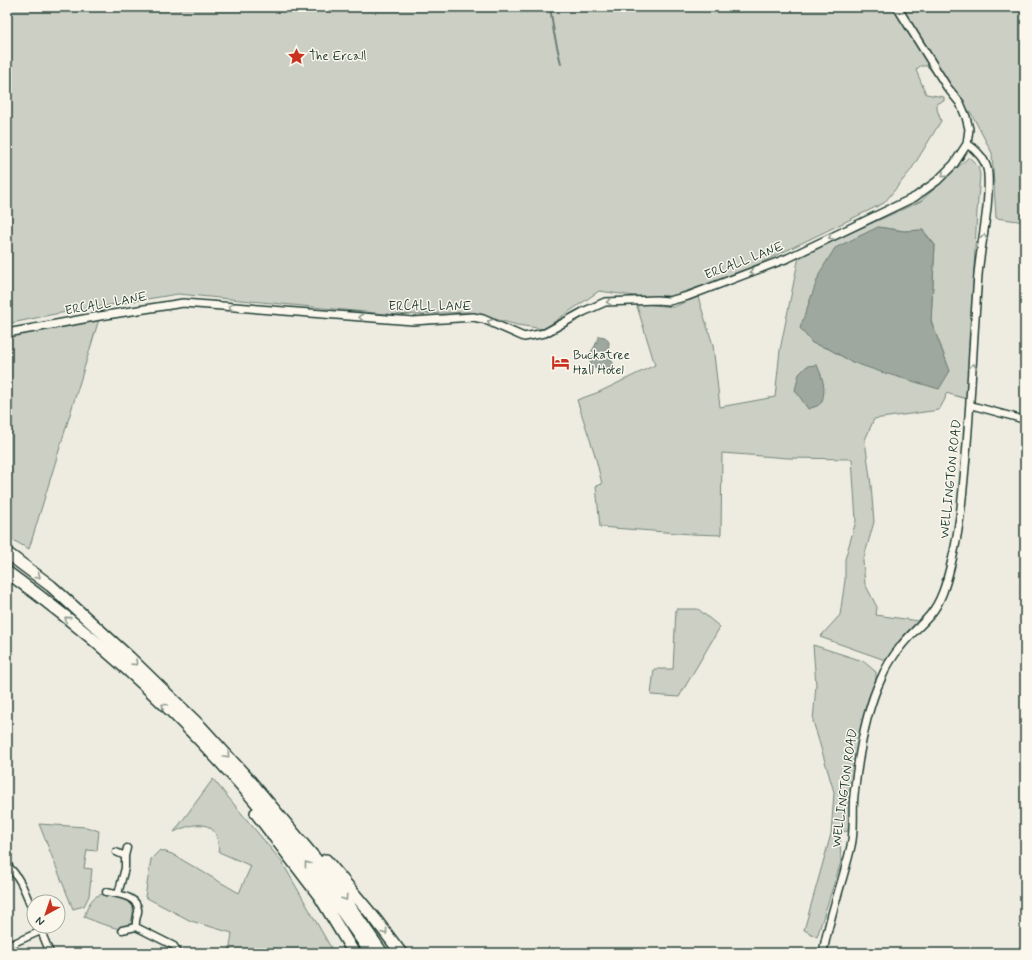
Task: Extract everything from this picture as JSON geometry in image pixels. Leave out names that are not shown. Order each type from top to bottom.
[{"type":"highway","points":[[7,553],[51,586],[155,682],[200,727],[284,820],[342,894],[382,953]]},
{"type":"highway","points":[[7,572],[43,598],[121,665],[178,718],[236,779],[287,839],[326,888],[371,953]]},
{"type":"highway","points":[[178,718],[304,874],[320,897],[354,953]]},
{"type":"highway","points":[[284,820],[321,855],[376,920],[401,953]]},
{"type":"street","points":[[896,7],[947,87],[960,103],[969,129],[967,144]]},
{"type":"street","name":"ERCALL LANE","points":[[7,333],[183,303],[413,321],[473,317],[483,319],[524,337],[545,333],[583,312],[605,302],[656,300],[669,302],[788,258],[915,197],[949,170],[967,144]]},
{"type":"street","name":"WELLINGTON ROAD","points":[[823,953],[827,932],[852,844],[854,796],[861,744],[871,705],[881,678],[897,651],[930,615],[942,595],[950,570],[959,525],[970,405],[978,274],[987,216],[988,172],[985,162],[976,150],[967,144]]},
{"type":"street","points":[[970,405],[1025,420]]},
{"type":"street","points":[[118,894],[125,868],[127,848]]},
{"type":"street","points":[[116,852],[125,856]]},
{"type":"street","points":[[7,865],[15,874],[26,895]]},
{"type":"street","points":[[106,892],[132,899],[137,904],[138,910],[135,923],[136,927]]},
{"type":"street","points":[[122,930],[136,927],[174,946],[178,953]]},
{"type":"street","points":[[7,946],[30,934]]},
{"type":"street","points":[[42,934],[50,953]]},
{"type":"shaded area","points":[[7,7],[1025,7],[1025,222],[996,218],[992,153],[971,113],[927,66],[920,66],[916,70],[926,94],[944,97],[944,101],[937,103],[937,109],[941,121],[911,170],[884,203],[736,275],[671,296],[642,297],[599,291],[544,329],[517,325],[469,312],[396,315],[178,294],[55,314],[7,324]]},
{"type":"shaded area","points":[[969,157],[978,166],[980,175],[967,399],[946,393],[945,399],[939,410],[874,419],[865,440],[874,522],[863,561],[865,584],[877,607],[876,615],[919,621],[904,636],[885,660],[820,637],[840,615],[845,580],[845,559],[856,521],[852,459],[788,458],[722,453],[721,535],[600,527],[596,486],[602,484],[595,455],[577,400],[599,392],[655,365],[636,303],[673,307],[698,297],[713,345],[720,407],[775,397],[780,350],[799,256],[921,201]],"holes":[[[878,227],[904,231],[923,230],[935,245],[931,321],[950,371],[852,362],[829,349],[812,343]]]},
{"type":"shaded area","points":[[878,227],[904,231],[922,230],[935,245],[931,321],[950,371],[939,389],[852,362],[829,349],[812,343],[800,328],[820,272],[835,248]]},
{"type":"shaded area","points":[[100,316],[29,549],[7,537],[7,336]]},
{"type":"shaded area","points":[[599,336],[605,337],[609,342],[608,353],[615,367],[610,373],[600,371],[591,366],[589,355]]},
{"type":"shaded area","points":[[817,365],[823,383],[824,392],[822,402],[817,406],[808,409],[795,390],[799,374],[807,366]]},
{"type":"shaded area","points":[[676,609],[698,609],[720,627],[679,697],[651,695],[654,669],[673,669]]},
{"type":"shaded area","points":[[813,645],[863,661],[876,672],[876,678],[857,751],[848,831],[842,832],[840,838],[841,862],[817,937],[804,930],[831,834],[834,792],[813,721],[816,685]]},
{"type":"shaded area","points":[[213,779],[282,862],[334,953],[229,953],[232,933],[191,921],[145,897],[151,859],[160,850],[172,854],[239,893],[251,866],[219,852],[217,837],[211,828],[195,825],[174,832]]},
{"type":"shaded area","points":[[39,824],[86,827],[99,831],[97,851],[87,850],[84,868],[92,869],[89,896],[84,906],[73,909]]},
{"type":"shaded area","points":[[104,894],[119,897],[129,901],[132,904],[133,915],[131,924],[119,929],[84,917],[93,899],[96,896]]},
{"type":"waterway","points":[[550,7],[561,64]]},
{"type":"place","name":"The Ercall","points":[[296,56]]},
{"type":"place","name":"Buckatree Hall Hotel","points":[[560,362]]}]
